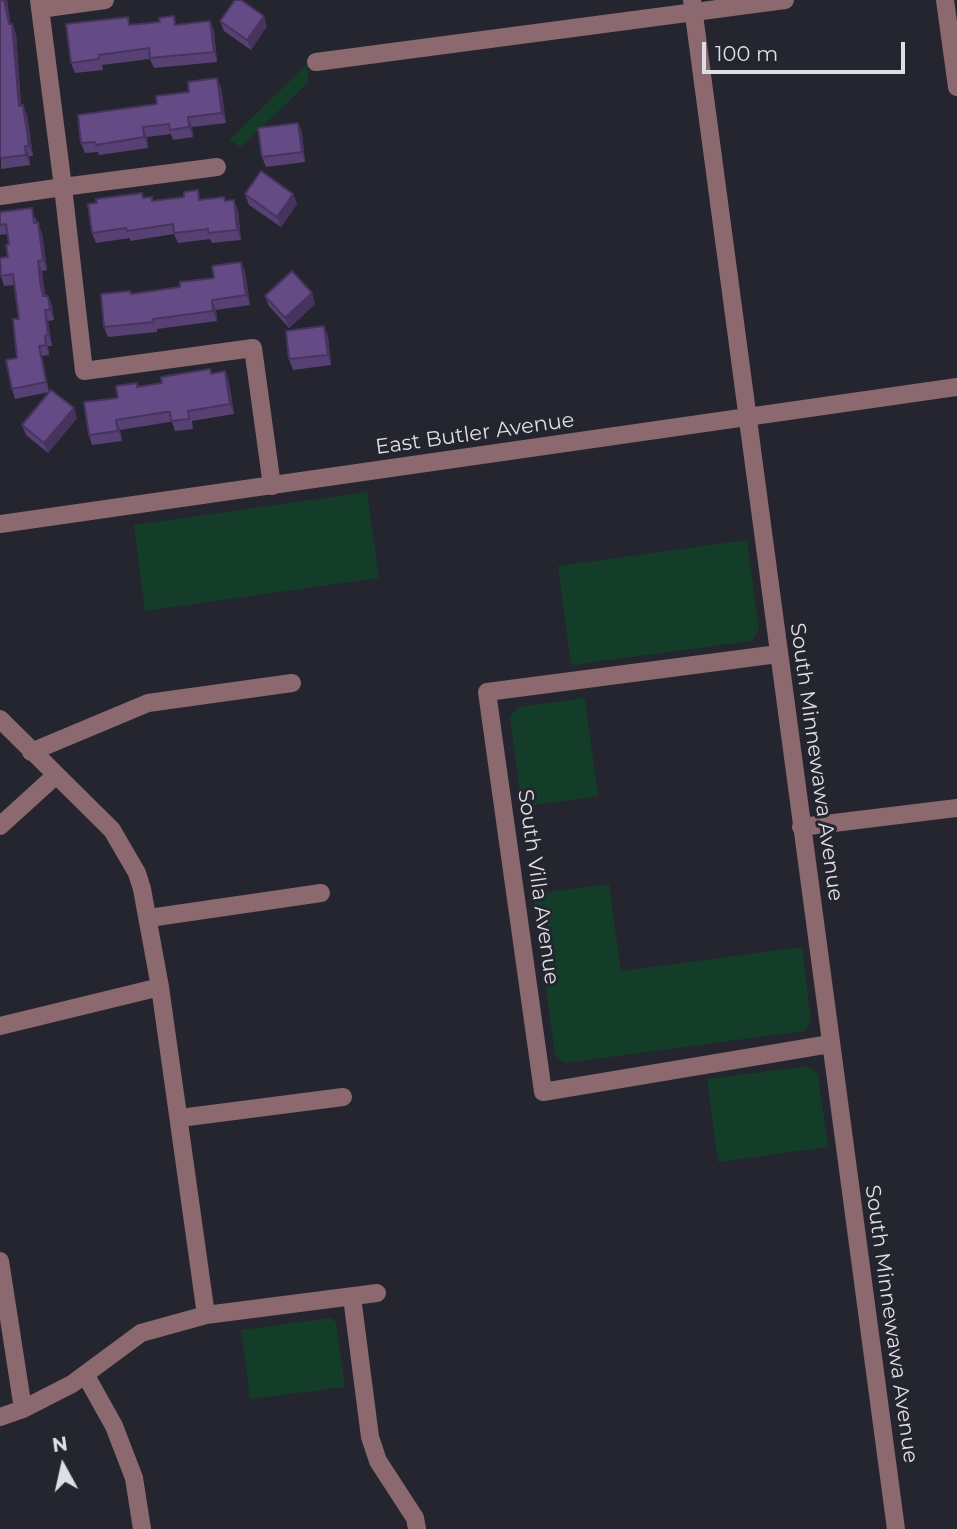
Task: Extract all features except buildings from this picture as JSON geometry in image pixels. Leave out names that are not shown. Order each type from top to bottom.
[{"type":"street","points":[[105,0],[39,5],[84,371],[253,348],[272,486]]},
{"type":"street","points":[[316,62],[693,6],[785,0]]},
{"type":"street","points":[[945,0],[957,87]]},
{"type":"street","name":"South Minnewawa Avenue","points":[[693,6],[896,1529]]},
{"type":"street","points":[[0,196],[217,167]]},
{"type":"street","name":"East Butler Avenue","points":[[0,524],[957,387]]},
{"type":"street","name":"South Villa Avenue","points":[[778,654],[487,692],[543,1092],[830,1044]]},
{"type":"street","points":[[32,752],[148,703],[292,684]]},
{"type":"street","points":[[0,719],[55,776],[99,815],[112,830],[137,873],[149,918],[160,987],[206,1315]]},
{"type":"street","points":[[0,826],[55,776]]},
{"type":"street","points":[[802,827],[957,808]]},
{"type":"street","points":[[149,918],[321,893]]},
{"type":"street","points":[[0,1026],[160,987]]},
{"type":"street","points":[[180,1118],[343,1097]]},
{"type":"street","points":[[0,1261],[23,1409]]},
{"type":"street","points":[[0,1417],[23,1409],[85,1374],[141,1333],[206,1315],[377,1293]]},
{"type":"street","points":[[352,1297],[370,1437],[378,1461],[415,1518],[416,1529]]},
{"type":"street","points":[[85,1374],[114,1426],[134,1478],[142,1529]]},
{"type":"green space","points":[[307,64],[309,82],[241,147],[229,140]]},
{"type":"green space","points":[[367,492],[379,578],[145,611],[134,525]]},
{"type":"green space","points":[[747,540],[759,630],[752,641],[571,665],[558,566]]},
{"type":"green space","points":[[585,698],[598,796],[522,807],[510,717],[518,707]]},
{"type":"green space","points":[[609,884],[621,971],[802,947],[811,1021],[804,1031],[565,1063],[555,1055],[533,894]]},
{"type":"green space","points":[[808,1066],[818,1074],[828,1147],[718,1162],[707,1079]]},
{"type":"green space","points":[[330,1318],[336,1322],[345,1387],[250,1399],[241,1330]]}]
